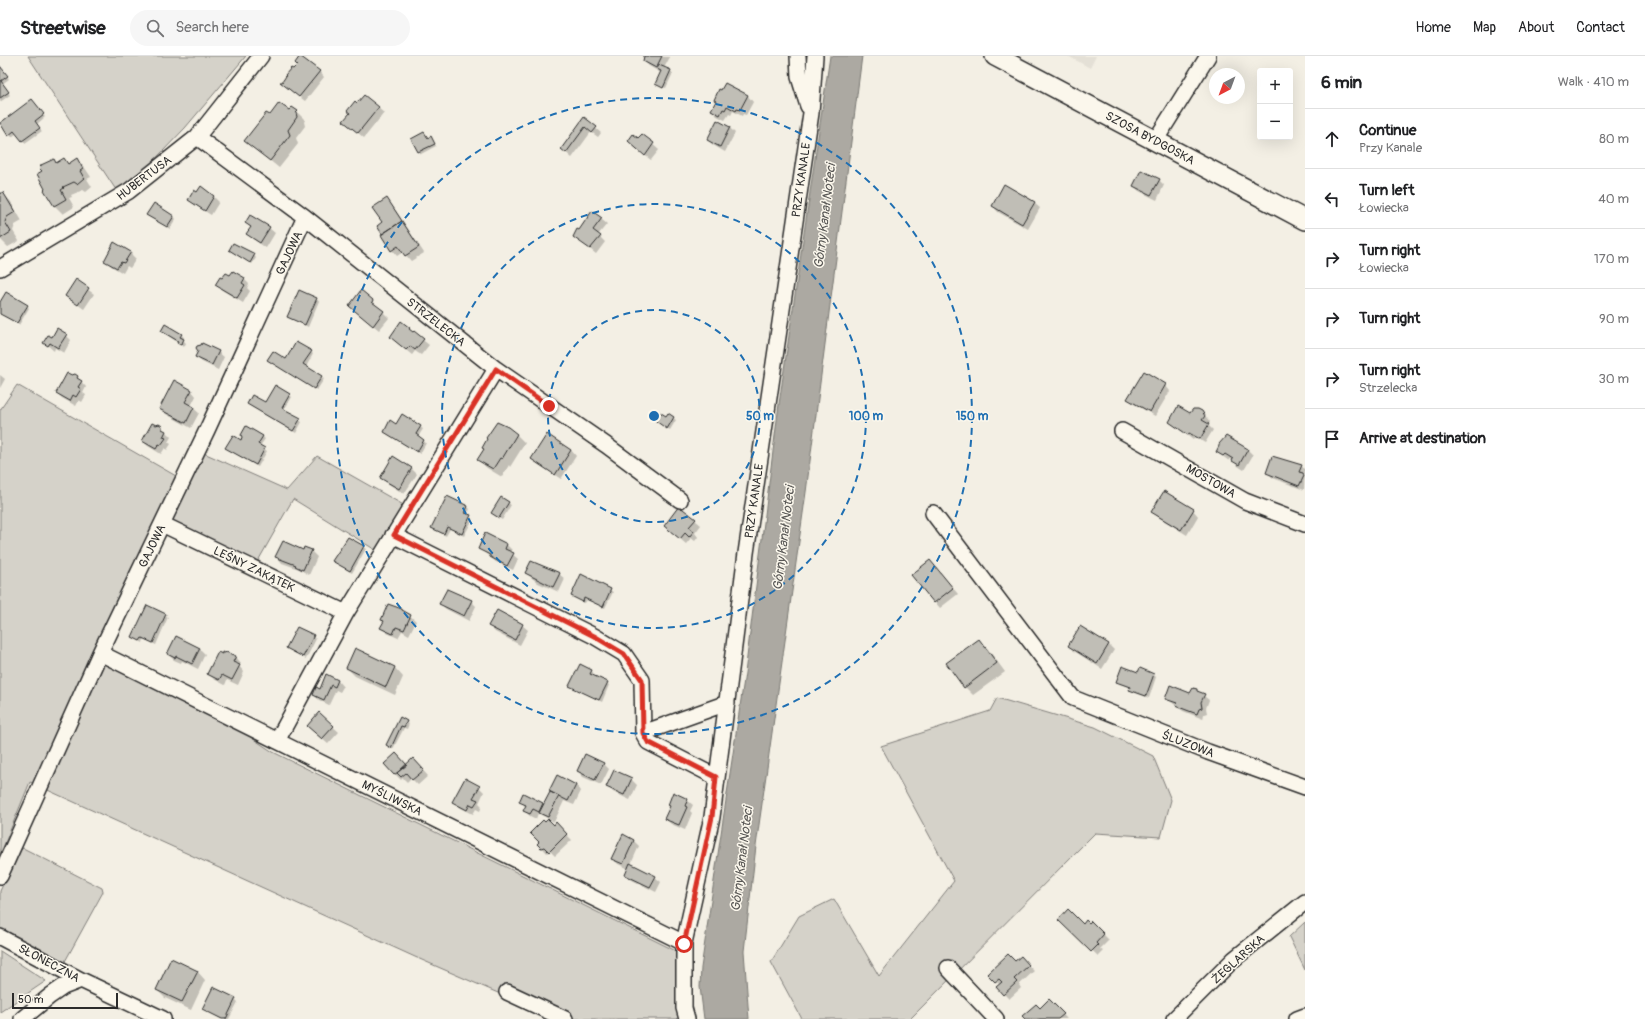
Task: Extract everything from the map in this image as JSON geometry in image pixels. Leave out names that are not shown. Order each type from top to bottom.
[{"type":"street","name":"HUBERTUSA","points":[[0,268],[129,191],[197,136],[261,56]]},
{"type":"street","points":[[798,56],[799,77],[811,113]]},
{"type":"street","name":"PRZY KANALE","points":[[687,1019],[684,1008],[684,944],[712,817],[746,553],[811,113],[815,56]]},
{"type":"street","name":"SZOSA BYDGOSKA","points":[[995,56],[1305,220]]},
{"type":"street","points":[[1155,141],[1208,56]]},
{"type":"street","name":"STRZELECKA","points":[[197,136],[305,217],[496,369],[606,445],[680,500]]},
{"type":"street","name":"GAJOWA","points":[[0,876],[100,653],[207,430],[305,217]]},
{"type":"street","points":[[277,741],[346,614],[496,369]]},
{"type":"street","name":"MOSTOWA","points":[[1122,431],[1245,501],[1305,524]]},
{"type":"street","name":"ŚLUZOWA","points":[[933,513],[1072,698],[1208,752],[1305,787]]},
{"type":"street","name":"LEŚNY ZAKĄTEK","points":[[162,524],[346,614]]},
{"type":"street","points":[[394,535],[594,636],[624,654],[642,680],[643,733],[648,742],[716,777]]},
{"type":"street","name":"MYŚLIWSKA","points":[[100,653],[684,944]]},
{"type":"street","points":[[643,733],[727,703]]},
{"type":"street","name":"ŻEGLARSKA","points":[[1174,1019],[1234,959],[1305,902]]},
{"type":"street","name":"SŁONECZNA","points":[[0,936],[81,980],[163,1019]]},
{"type":"street","points":[[948,968],[996,1019]]},
{"type":"street","points":[[22,1019],[63,987],[81,980]]},
{"type":"street","points":[[507,992],[565,1019]]},
{"type":"street","points":[[1297,1019],[1305,1016]]},
{"type":"shaded area","points":[[28,56],[246,56],[185,128],[120,196]]},
{"type":"shaded area","points":[[1068,56],[1096,56],[1090,68]]},
{"type":"shaded area","points":[[17,385],[183,480],[197,450],[287,490],[317,456],[407,507],[382,554],[293,499],[254,568],[162,524],[95,654],[196,701],[273,752],[676,951],[676,1007],[681,1019],[558,1019],[415,957],[30,782],[0,855],[0,410]]},
{"type":"shaded area","points":[[997,698],[1095,727],[1153,756],[1171,800],[1161,837],[1095,833],[910,1019],[802,1019],[771,962],[799,916],[834,899],[879,976],[954,881],[881,746],[990,711]]},
{"type":"shaded area","points":[[23,848],[102,888],[103,892],[63,965],[0,930],[0,891],[19,851]]},
{"type":"shaded area","points":[[1305,922],[1305,970],[1289,937]]},
{"type":"shaded area","points":[[0,951],[46,981],[0,1012]]},
{"type":"water","name":"Górny Kanał Noteci","points":[[830,56],[862,56],[806,492],[756,846],[744,951],[749,1019],[704,1019],[700,987],[701,968],[745,673],[779,404]]},
{"type":"building","points":[[300,56],[320,71],[299,97],[280,82],[282,82],[286,76],[285,75],[291,68],[293,69],[297,65],[295,63]]},
{"type":"building","points":[[644,56],[662,56],[656,68],[643,61]]},
{"type":"building","points":[[659,65],[671,70],[663,88],[655,84],[661,71],[657,69]]},
{"type":"building","points":[[0,66],[8,76],[1,81],[9,92],[0,98]]},
{"type":"building","points":[[725,83],[748,95],[740,110],[737,109],[736,111],[727,106],[725,110],[723,109],[720,115],[711,110],[716,101],[714,100],[719,89],[721,90]]},
{"type":"building","points":[[364,95],[379,107],[358,133],[343,121],[350,113],[347,111],[355,101],[357,103]]},
{"type":"building","points":[[32,99],[44,114],[35,121],[40,128],[22,141],[14,131],[8,136],[0,123]]},
{"type":"building","points":[[279,103],[289,110],[292,107],[298,111],[296,113],[297,117],[288,130],[290,135],[270,161],[244,141],[266,113],[270,115]]},
{"type":"building","points":[[584,117],[597,127],[592,133],[585,127],[566,153],[561,149]]},
{"type":"building","points":[[717,120],[730,127],[720,147],[707,140]]},
{"type":"building","points":[[424,132],[428,138],[431,136],[435,144],[418,152],[411,139]]},
{"type":"building","points":[[633,134],[638,138],[642,134],[654,143],[645,156],[628,141]]},
{"type":"building","points":[[64,158],[68,164],[77,158],[83,169],[80,171],[84,178],[77,184],[74,182],[63,187],[64,188],[61,190],[66,199],[54,206],[44,190],[45,189],[37,174],[42,171],[39,168],[41,165],[54,159],[56,163]]},
{"type":"building","points":[[1141,170],[1160,179],[1151,195],[1133,186]]},
{"type":"building","points":[[1004,184],[1035,202],[1022,224],[992,206]]},
{"type":"building","points":[[201,186],[214,196],[205,211],[188,200],[194,190],[197,192]]},
{"type":"building","points":[[3,192],[15,212],[7,217],[5,222],[11,232],[0,239],[0,194]]},
{"type":"building","points":[[387,198],[402,221],[382,234],[377,226],[382,222],[372,208]]},
{"type":"building","points":[[154,203],[174,216],[167,227],[146,215]]},
{"type":"building","points":[[592,211],[602,218],[593,230],[601,236],[590,249],[573,237],[577,229],[579,230]]},
{"type":"building","points":[[250,215],[270,227],[260,243],[246,234],[251,227],[245,223]]},
{"type":"building","points":[[402,221],[419,247],[405,256],[398,246],[391,251],[381,235]]},
{"type":"building","points":[[114,242],[131,252],[124,263],[121,262],[117,268],[104,261]]},
{"type":"building","points":[[233,243],[255,254],[250,263],[229,250]]},
{"type":"building","points":[[233,271],[245,278],[242,283],[245,285],[237,298],[215,285],[220,277],[222,278],[226,273],[230,275]]},
{"type":"building","points":[[76,279],[89,288],[78,305],[65,296]]},
{"type":"building","points":[[299,290],[317,298],[305,325],[287,317]]},
{"type":"building","points":[[361,290],[373,300],[372,302],[384,311],[373,326],[349,306]]},
{"type":"building","points":[[6,292],[28,305],[17,323],[0,314],[0,302]]},
{"type":"building","points":[[401,321],[410,328],[409,329],[424,339],[415,350],[410,346],[406,350],[390,337]]},
{"type":"building","points":[[165,324],[182,334],[180,337],[184,339],[181,345],[177,343],[178,341],[161,331]]},
{"type":"building","points":[[57,328],[67,334],[58,348],[50,343],[48,346],[43,343],[48,335],[52,337]]},
{"type":"building","points":[[296,342],[312,351],[303,364],[322,376],[314,389],[267,360],[273,351],[286,359]]},
{"type":"building","points":[[202,343],[219,351],[212,365],[195,357],[198,351],[196,348],[197,346],[201,345]]},
{"type":"building","points":[[1144,371],[1166,384],[1150,412],[1127,399]]},
{"type":"building","points":[[67,373],[72,375],[75,374],[78,376],[77,378],[82,381],[78,387],[81,389],[76,397],[73,395],[70,401],[56,393]]},
{"type":"building","points":[[174,380],[192,390],[185,402],[194,407],[186,423],[159,409]]},
{"type":"building","points":[[275,385],[290,394],[282,408],[301,418],[293,431],[247,404],[252,395],[265,402]]},
{"type":"building","points":[[1178,406],[1190,413],[1193,409],[1202,411],[1205,416],[1202,420],[1209,424],[1200,439],[1189,433],[1188,435],[1169,422]]},
{"type":"building","points":[[658,411],[666,416],[668,413],[674,417],[667,429],[653,419]]},
{"type":"building","points":[[402,414],[421,426],[416,434],[424,440],[417,452],[384,432],[390,420],[396,424]]},
{"type":"building","points":[[497,422],[508,427],[517,434],[502,459],[500,458],[493,469],[477,460],[484,449],[482,448],[487,439],[486,438]]},
{"type":"building","points":[[152,423],[156,425],[159,424],[162,426],[162,429],[166,431],[163,437],[166,438],[156,449],[142,441]]},
{"type":"building","points":[[246,426],[263,436],[258,444],[265,448],[256,465],[225,448],[233,435],[241,440],[241,435]]},
{"type":"building","points":[[547,434],[571,450],[555,475],[531,459]]},
{"type":"building","points":[[1226,436],[1248,449],[1239,465],[1225,454],[1223,456],[1216,452],[1219,444]]},
{"type":"building","points":[[393,456],[412,468],[399,489],[380,478]]},
{"type":"building","points":[[1272,456],[1302,465],[1299,472],[1303,473],[1304,476],[1299,486],[1266,473]]},
{"type":"building","points":[[1164,491],[1194,509],[1181,530],[1151,512]]},
{"type":"building","points":[[447,496],[468,506],[465,513],[471,515],[462,534],[447,527],[444,534],[431,528]]},
{"type":"building","points":[[501,497],[509,502],[499,518],[491,513]]},
{"type":"building","points":[[679,506],[696,519],[689,527],[694,531],[689,537],[685,533],[680,539],[664,526]]},
{"type":"building","points":[[485,533],[507,544],[505,549],[514,553],[507,566],[478,549]]},
{"type":"building","points":[[348,537],[364,546],[350,571],[332,561]]},
{"type":"building","points":[[283,541],[303,550],[304,547],[312,550],[303,570],[295,566],[296,565],[275,557]]},
{"type":"building","points":[[930,560],[953,588],[934,603],[911,575]]},
{"type":"building","points":[[531,561],[560,573],[553,587],[525,573]]},
{"type":"building","points":[[581,574],[611,589],[603,607],[584,598],[583,602],[571,596]]},
{"type":"building","points":[[447,589],[472,600],[464,616],[439,604]]},
{"type":"building","points":[[388,604],[402,609],[411,615],[404,630],[396,627],[393,634],[380,628],[384,621],[381,620]]},
{"type":"building","points":[[147,605],[166,614],[153,643],[142,638],[140,641],[132,637]]},
{"type":"building","points":[[497,610],[523,624],[515,640],[488,626]]},
{"type":"building","points":[[1080,626],[1109,644],[1097,664],[1068,646]]},
{"type":"building","points":[[297,627],[314,635],[303,657],[286,648]]},
{"type":"building","points":[[176,636],[200,648],[192,664],[176,656],[175,658],[167,654]]},
{"type":"building","points":[[979,639],[997,663],[964,688],[946,663]]},
{"type":"building","points":[[355,648],[395,667],[386,687],[346,668]]},
{"type":"building","points":[[218,652],[222,654],[222,652],[226,652],[236,656],[233,662],[240,665],[232,680],[222,675],[219,680],[207,674]]},
{"type":"building","points":[[580,664],[592,670],[590,674],[608,682],[599,700],[569,686]]},
{"type":"building","points":[[1122,666],[1138,672],[1140,668],[1154,674],[1146,696],[1129,690],[1130,687],[1116,682]]},
{"type":"building","points":[[326,674],[338,680],[335,687],[331,685],[324,700],[313,695],[316,687],[320,689]]},
{"type":"building","points":[[1170,685],[1190,693],[1193,688],[1197,689],[1197,691],[1205,694],[1201,702],[1202,708],[1199,709],[1197,714],[1176,706],[1177,703],[1165,699]]},
{"type":"building","points":[[319,712],[334,726],[322,739],[307,726]]},
{"type":"building","points":[[400,717],[407,721],[404,727],[401,726],[391,748],[386,745]]},
{"type":"building","points":[[396,753],[407,765],[394,775],[384,764]]},
{"type":"building","points":[[585,754],[604,763],[595,780],[577,771]]},
{"type":"building","points":[[413,758],[424,770],[412,780],[406,773],[401,777],[397,773]]},
{"type":"building","points":[[614,770],[632,778],[624,795],[606,787]]},
{"type":"building","points":[[557,775],[576,785],[568,801],[549,791]]},
{"type":"building","points":[[465,778],[480,786],[473,798],[478,800],[474,806],[470,804],[467,810],[452,802]]},
{"type":"building","points":[[550,792],[559,796],[548,817],[539,813]]},
{"type":"building","points":[[673,792],[688,799],[685,806],[687,807],[679,825],[664,819],[670,806],[668,805]]},
{"type":"building","points":[[523,793],[543,803],[539,812],[533,809],[530,814],[523,811],[526,805],[519,802]]},
{"type":"building","points":[[548,819],[554,825],[556,822],[567,834],[549,852],[544,847],[541,848],[537,844],[539,842],[530,833],[543,820],[545,822]]},
{"type":"building","points":[[623,834],[634,840],[623,864],[611,859]]},
{"type":"building","points":[[630,863],[656,876],[650,887],[625,875]]},
{"type":"building","points":[[1068,909],[1083,924],[1086,920],[1089,923],[1091,921],[1104,934],[1096,943],[1098,945],[1091,952],[1058,920]]},
{"type":"building","points":[[1008,954],[1015,961],[1021,956],[1029,965],[1014,979],[1017,982],[1003,995],[996,987],[1002,982],[999,979],[995,982],[987,974]]},
{"type":"building","points":[[171,958],[198,971],[182,1002],[156,990]]},
{"type":"building","points":[[213,987],[236,998],[226,1019],[222,1019],[202,1009]]},
{"type":"building","points":[[1049,999],[1064,1014],[1058,1019],[1025,1019],[1022,1016],[1036,1004],[1040,1008]]},
{"type":"route","points":[[549,406],[496,369],[394,535],[594,636],[624,654],[642,680],[643,733],[648,742],[716,777],[712,817],[684,944]]}]
